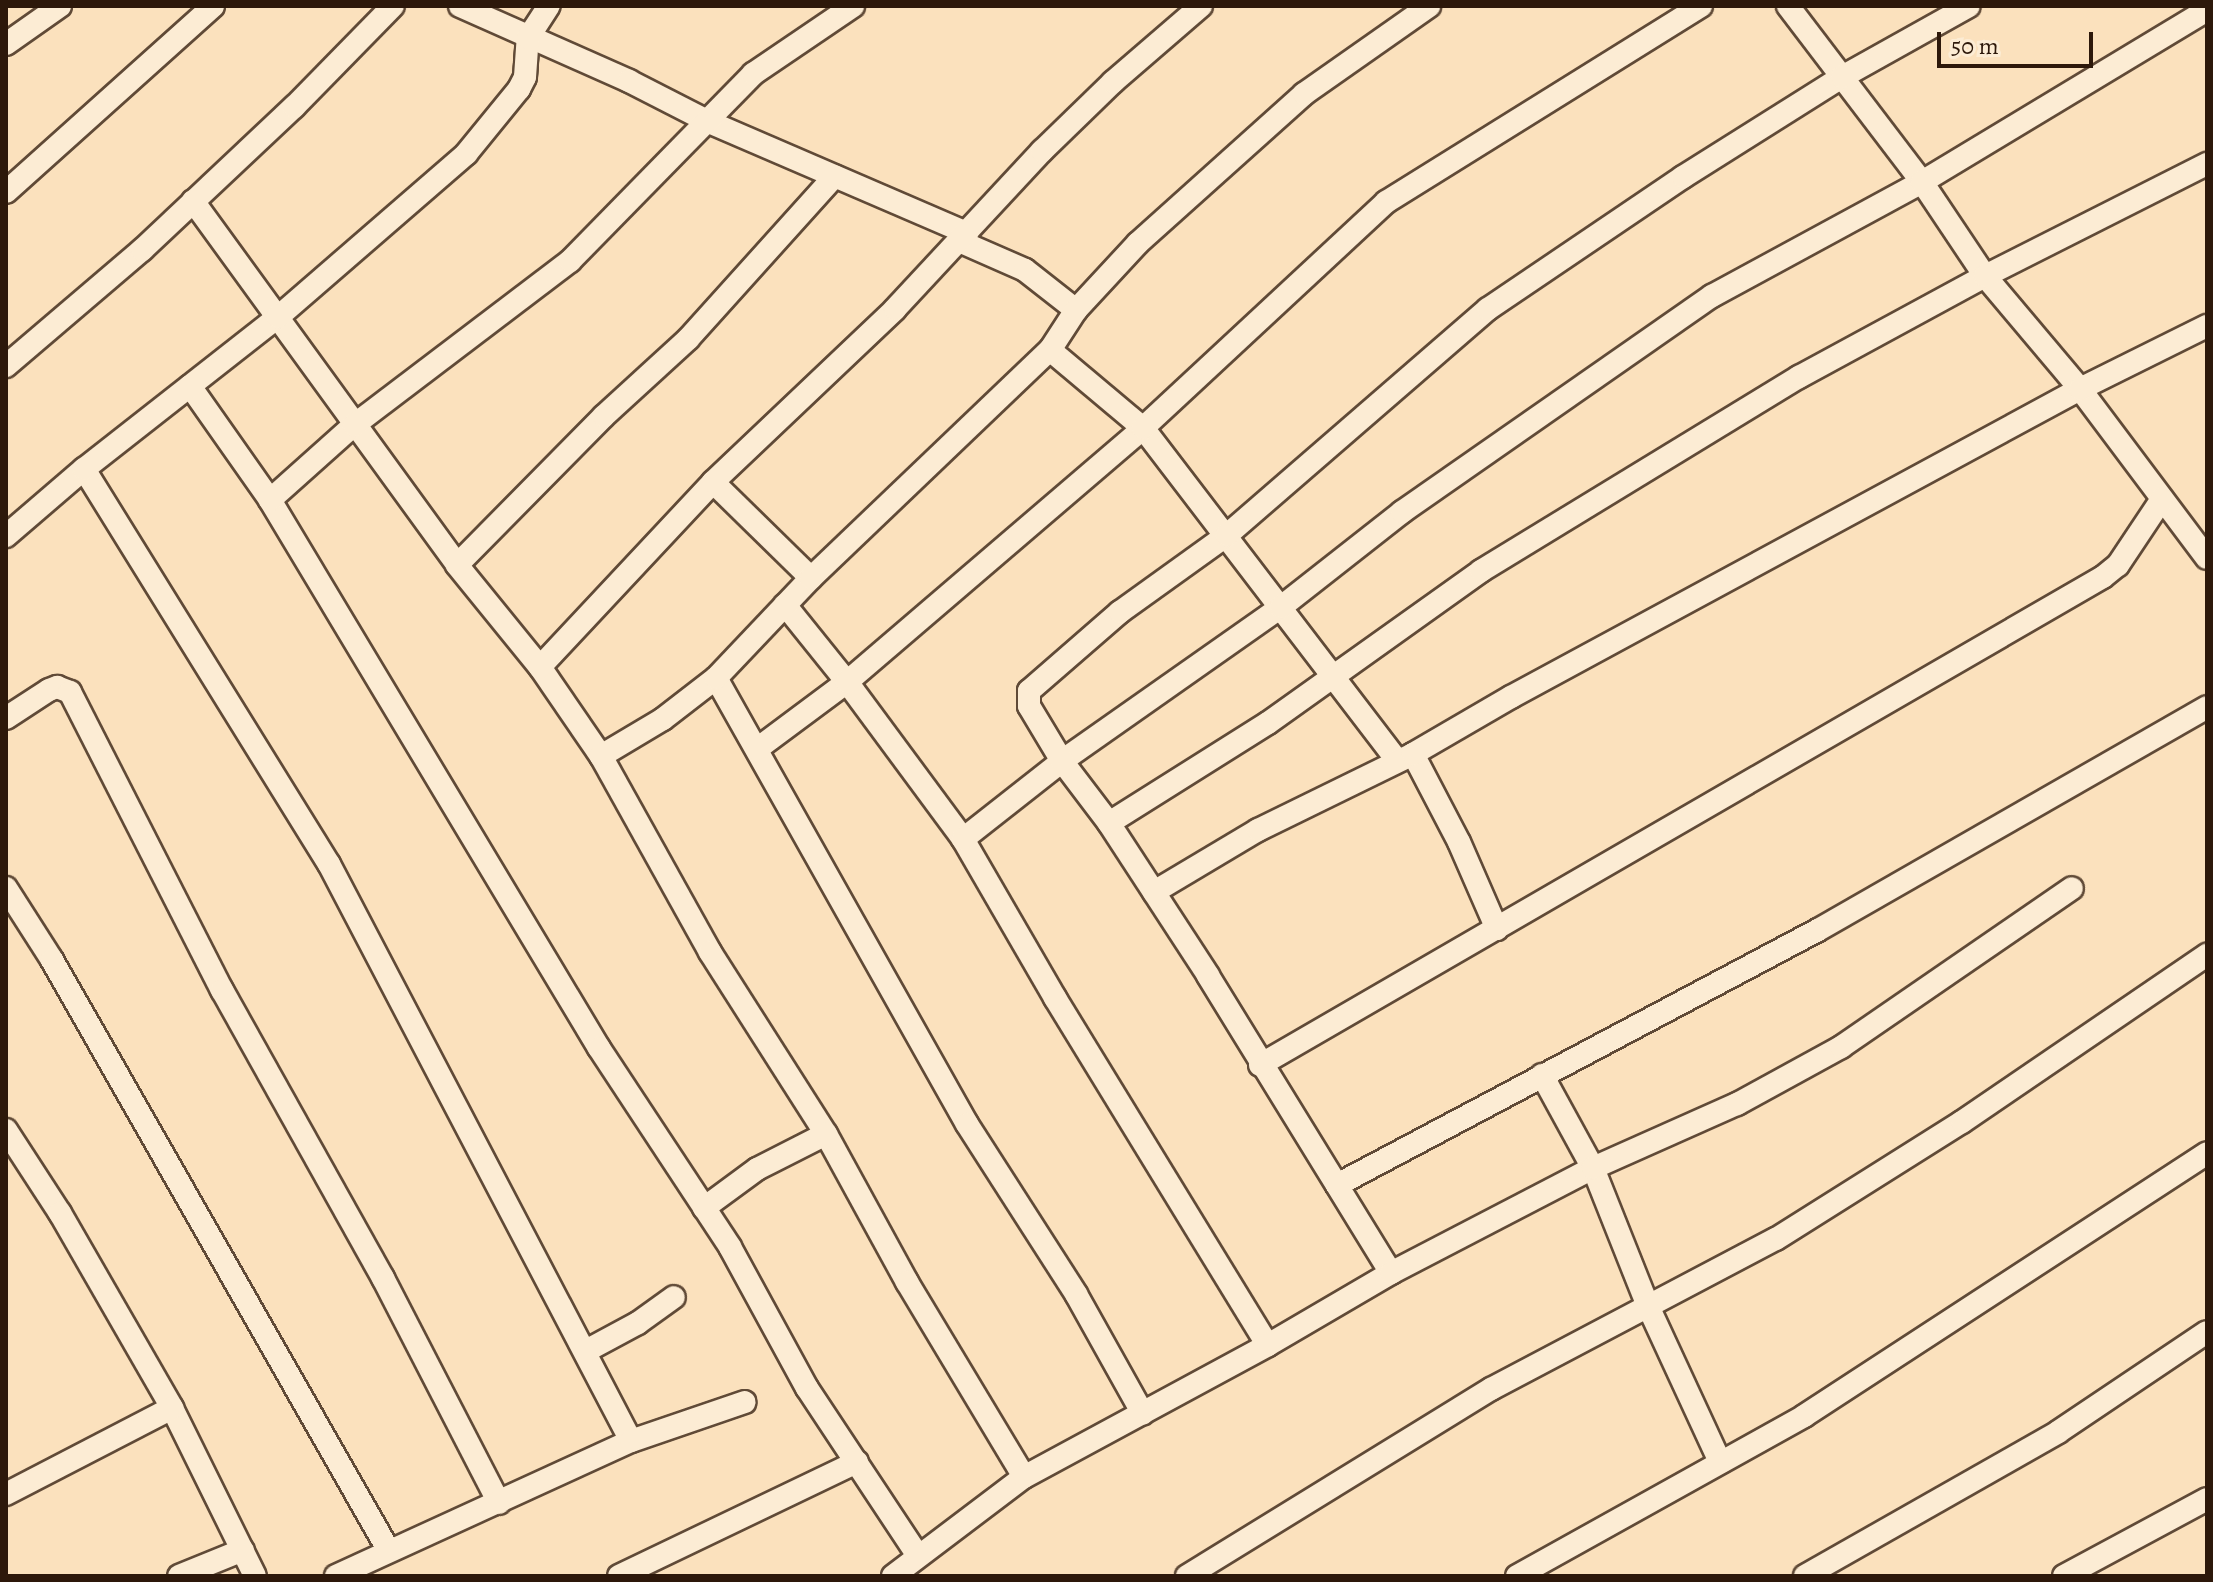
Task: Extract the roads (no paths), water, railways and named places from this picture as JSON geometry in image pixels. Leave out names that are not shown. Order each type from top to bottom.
[{"type":"street","points":[[6,44],[60,6]]},
{"type":"street","points":[[6,192],[213,6]]},
{"type":"street","points":[[6,366],[142,250],[294,107],[393,6]]},
{"type":"street","points":[[460,6],[963,237],[1047,284],[1076,310]]},
{"type":"street","points":[[6,536],[84,469],[278,317],[466,154],[492,127],[525,77],[528,38],[549,6]]},
{"type":"street","points":[[270,500],[354,425],[570,261],[753,74],[853,6]]},
{"type":"street","points":[[540,667],[713,482],[895,309],[1102,92],[1201,6]]},
{"type":"street","points":[[601,756],[663,719],[716,678],[811,578],[1050,350],[1076,310],[1138,243],[1304,94],[1429,6]]},
{"type":"street","points":[[757,749],[847,682],[1143,428],[1386,202],[1701,6]]},
{"type":"street","points":[[1788,6],[1922,182],[1985,276],[2080,389],[2206,554]]},
{"type":"street","points":[[1391,1273],[1154,892],[1109,823],[1062,761],[1029,706],[1029,691],[1120,612],[1227,535],[1488,309],[1683,177],[1842,77],[1969,6]]},
{"type":"street","points":[[963,839],[1062,761],[1281,607],[1402,512],[1712,296],[1922,182],[2207,10]]},
{"type":"street","points":[[1109,823],[1335,677],[1481,571],[1799,377],[1985,276],[2207,164]]},
{"type":"street","points":[[457,565],[604,416],[688,339],[835,176]]},
{"type":"street","points":[[193,201],[457,565],[540,667],[601,756],[710,952],[826,1134],[907,1282],[1024,1477]]},
{"type":"street","points":[[1154,892],[1258,830],[1406,758],[1511,697],[2080,389],[2207,326]]},
{"type":"street","points":[[1050,350],[1143,428],[1335,677],[1406,758],[1459,842],[1497,929]]},
{"type":"street","points":[[190,386],[270,500],[599,1048],[730,1247],[807,1388],[918,1556]]},
{"type":"street","points":[[84,469],[329,864],[631,1441]]},
{"type":"street","points":[[713,482],[811,578]]},
{"type":"street","points":[[1260,1065],[2103,577],[2131,549],[2162,499]]},
{"type":"street","points":[[785,605],[847,682],[963,839],[1055,998],[1268,1345]]},
{"type":"street","points":[[716,678],[967,1124],[1076,1294],[1143,1414]]},
{"type":"street","points":[[6,718],[49,690],[57,687],[70,692],[222,990],[383,1278],[499,1503]]},
{"type":"street","points":[[1337,1185],[1542,1075],[1664,1015],[2207,707]]},
{"type":"street","points":[[6,888],[52,960],[389,1551]]},
{"type":"street","points":[[893,1576],[1024,1477],[1268,1345],[1391,1273],[1593,1168],[1737,1104],[1841,1047],[2072,888]]},
{"type":"street","points":[[1187,1576],[1491,1389],[1803,1222],[1962,1122],[2207,955]]},
{"type":"street","points":[[1542,1075],[1593,1168],[1648,1306],[1720,1462]]},
{"type":"street","points":[[6,1130],[60,1213],[172,1408],[255,1576]]},
{"type":"street","points":[[704,1208],[757,1169],[826,1134]]},
{"type":"street","points":[[1517,1576],[1830,1400],[2207,1153]]},
{"type":"street","points":[[1623,1319],[1636,1278]]},
{"type":"street","points":[[586,1351],[638,1323],[674,1297]]},
{"type":"street","points":[[1805,1576],[2058,1432],[2207,1332]]},
{"type":"street","points":[[336,1576],[631,1441],[745,1402]]},
{"type":"street","points":[[8,1487],[172,1408]]},
{"type":"street","points":[[619,1576],[857,1462]]},
{"type":"street","points":[[2064,1576],[2207,1499]]},
{"type":"street","points":[[179,1576],[243,1550]]}]
